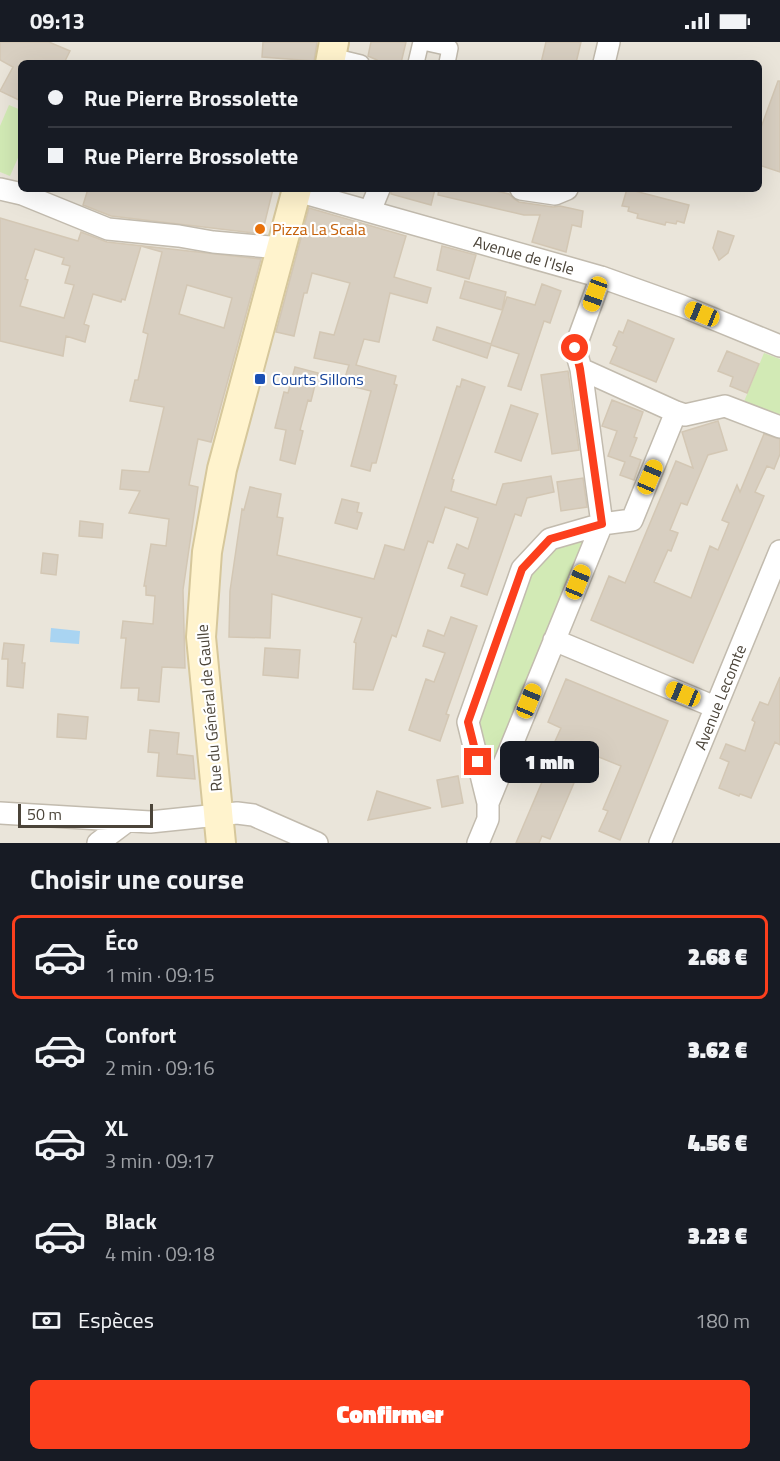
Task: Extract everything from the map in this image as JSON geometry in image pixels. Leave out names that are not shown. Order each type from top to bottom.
[{"type":"main road","name":"Rue du Général de Gaulle","points":[[221,843],[201,637],[206,562],[222,468],[296,192]]},
{"type":"street","points":[[417,60],[422,42],[450,48],[448,60]]},
{"type":"street","points":[[605,60],[609,42]]},
{"type":"street","points":[[332,54],[351,60]]},
{"type":"street","points":[[0,189],[21,194],[108,229],[281,248]]},
{"type":"street","name":"Avenue de l'Isle","points":[[304,192],[601,277],[682,306],[780,346]]},
{"type":"street","points":[[370,211],[378,192]]},
{"type":"street","points":[[541,192],[555,194],[560,192]]},
{"type":"street","points":[[488,803],[602,524],[575,348],[601,277]]},
{"type":"street","points":[[580,369],[685,415],[725,405],[780,427]]},
{"type":"street","points":[[478,843],[488,819],[488,803],[468,722],[522,569],[550,539],[602,524],[632,520],[676,412]]},
{"type":"street","name":"Avenue Lecomte","points":[[660,843],[780,552]]},
{"type":"street","points":[[554,640],[715,707]]},
{"type":"street","points":[[0,813],[150,822],[237,813],[253,815],[317,843]]},
{"type":"street","points":[[98,843],[126,822]]},
{"type":"shaded area","points":[[0,42],[780,42],[780,843],[0,843]]},
{"type":"green space","points":[[9,105],[18,109],[18,158],[10,176],[0,172],[0,126]]},
{"type":"green space","points":[[764,353],[780,359],[780,419],[743,404]]},
{"type":"green space","points":[[602,524],[488,803],[468,722],[522,569],[550,539]]},
{"type":"water","points":[[51,628],[80,631],[79,644],[50,642]]},
{"type":"building","points":[[0,42],[49,42],[70,51],[66,60],[18,60],[18,100],[0,91],[13,67],[0,60]]},
{"type":"building","points":[[263,42],[317,42],[314,60],[262,57]]},
{"type":"building","points":[[371,42],[406,42],[402,60],[377,60],[368,56]]},
{"type":"building","points":[[546,42],[581,42],[577,60],[542,60]]},
{"type":"building","points":[[778,81],[780,81],[780,172],[762,166],[762,125]]},
{"type":"building","points":[[87,192],[272,192],[262,234],[111,216],[83,205]]},
{"type":"building","points":[[391,192],[434,192],[431,205],[391,194]]},
{"type":"building","points":[[438,192],[501,192],[509,194],[519,202],[583,211],[581,227],[572,225],[566,252],[532,242],[540,215],[524,215],[438,195]]},
{"type":"building","points":[[626,192],[639,192],[689,205],[684,223],[666,222],[665,225],[637,218],[638,214],[628,211],[629,207],[622,206]]},
{"type":"building","points":[[309,208],[406,236],[394,277],[431,288],[427,303],[390,293],[379,342],[364,339],[356,365],[396,376],[394,384],[397,385],[376,463],[372,463],[370,471],[351,466],[371,391],[343,384],[349,365],[314,358],[320,332],[334,335],[350,283],[312,273],[307,293],[304,293],[294,336],[276,332]]},
{"type":"building","points":[[0,218],[78,241],[81,232],[107,242],[261,259],[211,442],[198,439],[189,485],[198,487],[183,590],[185,668],[162,667],[159,702],[138,700],[139,688],[121,688],[126,638],[121,638],[123,621],[153,624],[155,596],[146,595],[146,586],[144,586],[151,544],[166,546],[169,519],[129,513],[140,491],[120,489],[122,470],[149,472],[164,407],[130,401],[135,380],[138,380],[148,334],[143,332],[162,252],[141,246],[125,300],[122,299],[121,302],[93,294],[84,324],[89,326],[85,342],[66,336],[63,356],[0,341]],"holes":[[[35,249],[64,258],[62,264],[70,266],[65,283],[74,285],[64,318],[20,306],[28,280],[25,279]],[[187,285],[232,298],[224,328],[179,314]]]},
{"type":"building","points":[[718,231],[734,236],[728,253],[719,260],[713,248]]},
{"type":"building","points":[[442,246],[476,255],[469,279],[437,270]]},
{"type":"building","points":[[465,281],[506,292],[502,310],[460,298]]},
{"type":"building","points":[[542,284],[561,291],[550,323],[544,321],[521,390],[508,386],[519,354],[491,345],[487,358],[433,340],[437,327],[491,344],[507,297],[535,305]]},
{"type":"building","points":[[628,320],[674,339],[656,382],[610,363],[617,347],[613,345],[619,331],[623,333]]},
{"type":"building","points":[[727,351],[759,364],[747,393],[730,386],[733,377],[718,371]]},
{"type":"building","points":[[295,367],[318,373],[300,430],[303,431],[295,464],[280,460],[286,430],[275,428],[284,392],[288,393]]},
{"type":"building","points":[[568,371],[579,450],[552,454],[541,375]]},
{"type":"building","points":[[462,379],[485,387],[452,479],[454,480],[451,491],[496,505],[503,484],[551,476],[554,492],[527,498],[521,516],[515,514],[487,595],[461,586],[465,574],[448,568],[457,544],[468,549],[478,518],[445,507],[433,543],[428,541],[396,637],[392,635],[373,690],[353,689],[356,643],[354,642],[362,618],[272,594],[270,638],[229,637],[230,591],[242,509],[244,510],[250,487],[281,494],[277,517],[283,518],[277,555],[374,579],[385,545],[404,550],[457,386],[460,387]]},
{"type":"building","points":[[612,400],[643,412],[630,456],[641,460],[634,480],[620,475],[625,462],[608,456],[617,431],[602,426]]},
{"type":"building","points":[[511,405],[538,414],[521,461],[495,452]]},
{"type":"building","points":[[718,421],[727,450],[708,455],[687,505],[681,503],[670,530],[678,533],[654,582],[691,598],[710,546],[718,550],[729,523],[722,520],[737,485],[740,492],[764,434],[780,439],[780,454],[774,469],[767,466],[755,492],[764,496],[693,663],[591,620],[609,576],[625,583],[676,461],[693,468],[682,432]]},
{"type":"building","points":[[583,478],[587,507],[561,511],[557,482]]},
{"type":"building","points":[[342,499],[359,503],[357,512],[362,513],[357,529],[335,523]]},
{"type":"building","points":[[80,521],[103,524],[102,538],[79,536]]},
{"type":"building","points":[[43,553],[58,555],[56,575],[41,573]]},
{"type":"building","points":[[451,617],[477,626],[446,714],[449,715],[440,741],[409,730],[426,679],[434,682],[445,653],[423,646],[428,630],[444,636]]},
{"type":"building","points":[[4,643],[24,645],[23,688],[7,686],[8,659],[2,659]]},
{"type":"building","points":[[265,648],[300,650],[298,678],[263,675]]},
{"type":"building","points":[[780,677],[780,745],[775,742],[751,798],[719,788],[729,762],[720,758],[726,744],[745,751],[755,722],[752,720],[760,702],[768,705]]},
{"type":"building","points":[[566,679],[668,721],[620,840],[599,831],[608,811],[603,809],[621,766],[579,749],[577,754],[573,752],[561,777],[574,783],[550,839],[542,836],[539,843],[516,843],[551,761],[547,759],[561,728],[548,722]]},
{"type":"building","points":[[58,714],[88,717],[86,739],[57,737]]},
{"type":"building","points":[[150,730],[179,733],[177,754],[193,756],[195,779],[157,776],[159,753],[148,752]]},
{"type":"building","points":[[458,776],[463,803],[442,807],[437,780]]},
{"type":"building","points":[[377,791],[431,808],[368,820]]},
{"type":"place","name":"Pizza La Scala","points":[[260,229]]},
{"type":"place","name":"Courts Sillons","points":[[260,379]]},
{"type":"route","points":[[478,762],[468,722],[522,569],[550,539],[602,524],[575,348]]}]
